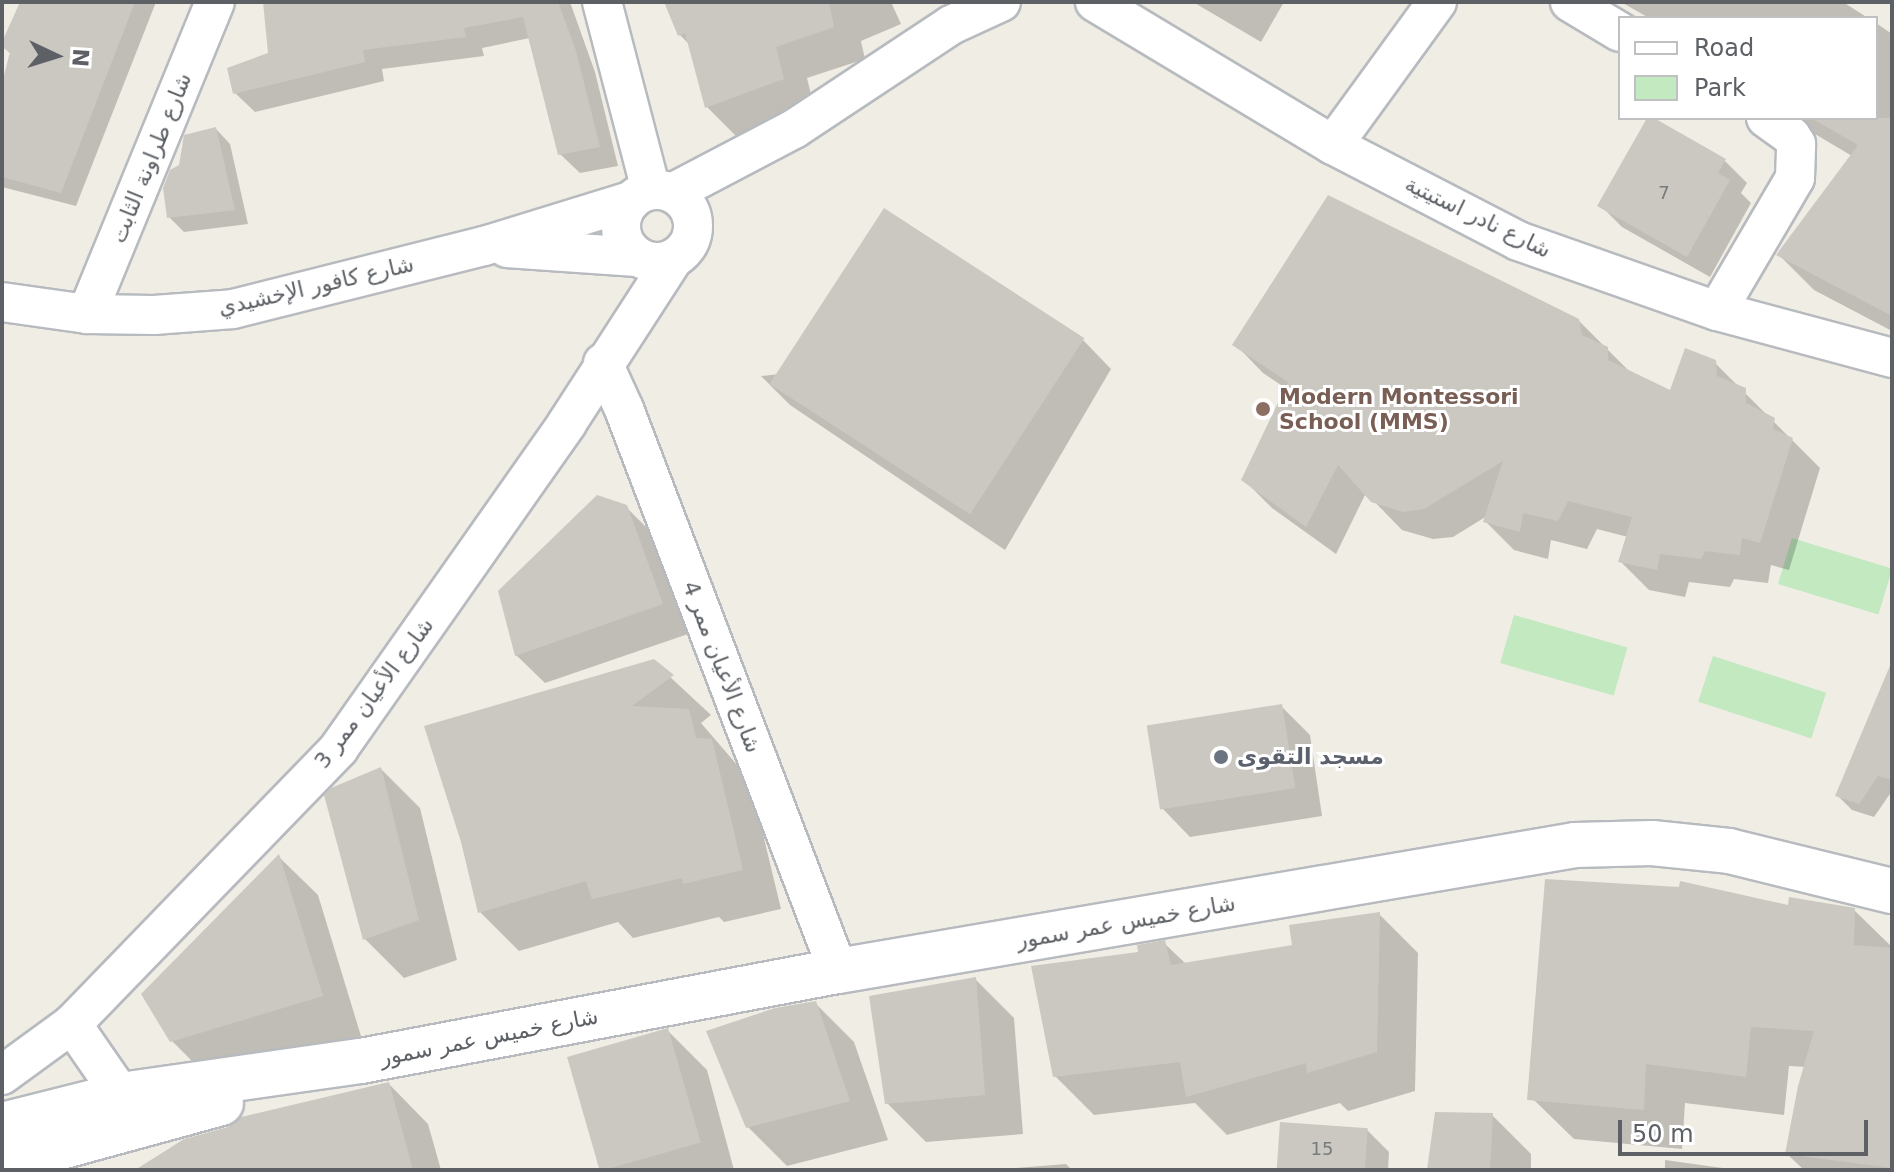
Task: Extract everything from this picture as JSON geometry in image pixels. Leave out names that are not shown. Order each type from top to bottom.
[{"type":"street","name":"شارع طراونة الثابت","points":[[87,314],[215,2]]},
{"type":"street","points":[[602,2],[661,200],[622,215],[620,230],[625,245],[650,258]]},
{"type":"street","name":"شارع كافور الإخشيدي","points":[[2,302],[87,314],[154,315],[233,309],[661,200],[794,129],[946,13],[1001,2]]},
{"type":"street","name":"شارع نادر استيتية","points":[[1095,2],[1333,145],[1518,241],[1717,311],[1892,358]]},
{"type":"street","points":[[1333,145],[1437,2]]},
{"type":"street","points":[[1570,2],[1618,31]]},
{"type":"street","points":[[1717,311],[1795,178],[1796,144],[1791,136],[1769,120]]},
{"type":"street","name":"شارع الأعيان ممر 3","points":[[2,1075],[72,1024],[339,748],[567,423],[603,363],[650,258],[690,240],[661,200]]},
{"type":"street","name":"شارع كافور الإخشيدي","points":[[484,246],[650,258]]},
{"type":"street","name":"شارع الأعيان ممر 4","points":[[603,363],[624,409],[838,971]]},
{"type":"street","name":"شارع خميس عمر سمور","points":[[2,1125],[121,1095],[361,1061],[838,971],[1575,845],[1652,843],[1729,851],[1892,891]]},
{"type":"street","points":[[72,1024],[121,1095]]},
{"type":"street","name":"شارع خميس عمر سمور","points":[[2,1163],[104,1137],[361,1061]]},
{"type":"green space","points":[[1792,538],[1892,569],[1878,615],[1778,584]]},
{"type":"green space","points":[[1514,615],[1627,648],[1614,696],[1500,663]]},
{"type":"green space","points":[[1713,656],[1826,693],[1811,738],[1698,702]]},
{"type":"building","points":[[20,2],[135,2],[61,193],[2,177],[2,83],[10,52],[2,47],[2,42]]},
{"type":"building","points":[[263,2],[558,2],[576,51],[600,147],[558,155],[523,17],[464,28],[466,37],[363,50],[365,62],[233,94],[227,68],[268,53]]},
{"type":"building","points":[[664,2],[829,2],[834,27],[776,47],[784,79],[705,108],[685,33],[678,36]]},
{"type":"building","points":[[1892,118],[1892,316],[1776,255],[1858,145],[1814,120]]},
{"type":"building","points":[[1646,120],[1658,120],[1726,159],[1718,173],[1730,180],[1687,257],[1597,206]]},
{"type":"building","points":[[216,127],[235,210],[167,218],[163,188],[170,170],[179,165],[184,135]]},
{"type":"building","points":[[1328,195],[1579,319],[1582,335],[1608,347],[1608,360],[1670,390],[1685,348],[1716,360],[1717,376],[1746,388],[1746,403],[1775,418],[1773,429],[1793,438],[1760,543],[1742,538],[1740,555],[1705,551],[1701,559],[1660,554],[1657,570],[1618,562],[1632,517],[1568,501],[1558,521],[1523,513],[1520,532],[1483,522],[1503,461],[1424,509],[1403,512],[1371,502],[1338,465],[1306,527],[1241,480],[1288,382],[1232,345]]},
{"type":"building","points":[[884,208],[1084,338],[970,514],[770,384]]},
{"type":"building","points":[[597,495],[627,505],[663,604],[515,656],[498,591]]},
{"type":"building","points":[[654,659],[674,675],[632,706],[689,709],[696,738],[712,739],[743,870],[683,884],[682,878],[592,899],[586,881],[478,913],[461,842],[424,726]]},
{"type":"building","points":[[1892,661],[1892,780],[1878,776],[1859,804],[1835,796]]},
{"type":"building","name":"مسجد التقوى","points":[[1282,704],[1295,788],[1160,809],[1147,725]]},
{"type":"building","points":[[381,767],[419,920],[363,940],[324,795],[331,788]]},
{"type":"building","points":[[279,854],[323,996],[170,1042],[141,994]]},
{"type":"building","points":[[1545,879],[1679,887],[1680,881],[1788,905],[1789,897],[1855,908],[1854,945],[1892,948],[1892,1168],[1785,1154],[1798,1086],[1814,1031],[1751,1027],[1746,1077],[1646,1064],[1644,1110],[1527,1100]]},
{"type":"building","points":[[1380,912],[1377,1052],[1307,1073],[1306,1063],[1186,1097],[1180,1062],[1053,1077],[1031,966],[1138,952],[1137,945],[1165,940],[1171,965],[1292,945],[1289,925]]},
{"type":"building","points":[[976,977],[985,1095],[885,1104],[869,996]]},
{"type":"building","points":[[816,1001],[850,1101],[746,1128],[706,1031],[775,1008]]},
{"type":"building","points":[[668,1028],[701,1142],[599,1170],[567,1057]]},
{"type":"building","points":[[389,1082],[413,1170],[135,1170],[184,1139],[228,1127],[241,1117]]},
{"type":"building","points":[[1435,1112],[1493,1113],[1490,1170],[1427,1170]]},
{"type":"building","points":[[1280,1122],[1368,1128],[1365,1170],[1277,1170]]},
{"type":"place","name":"Modern Montessori School (MMS)","points":[[1263,409]]},
{"type":"place","name":"مسجد التقوى","points":[[1221,757]]}]
